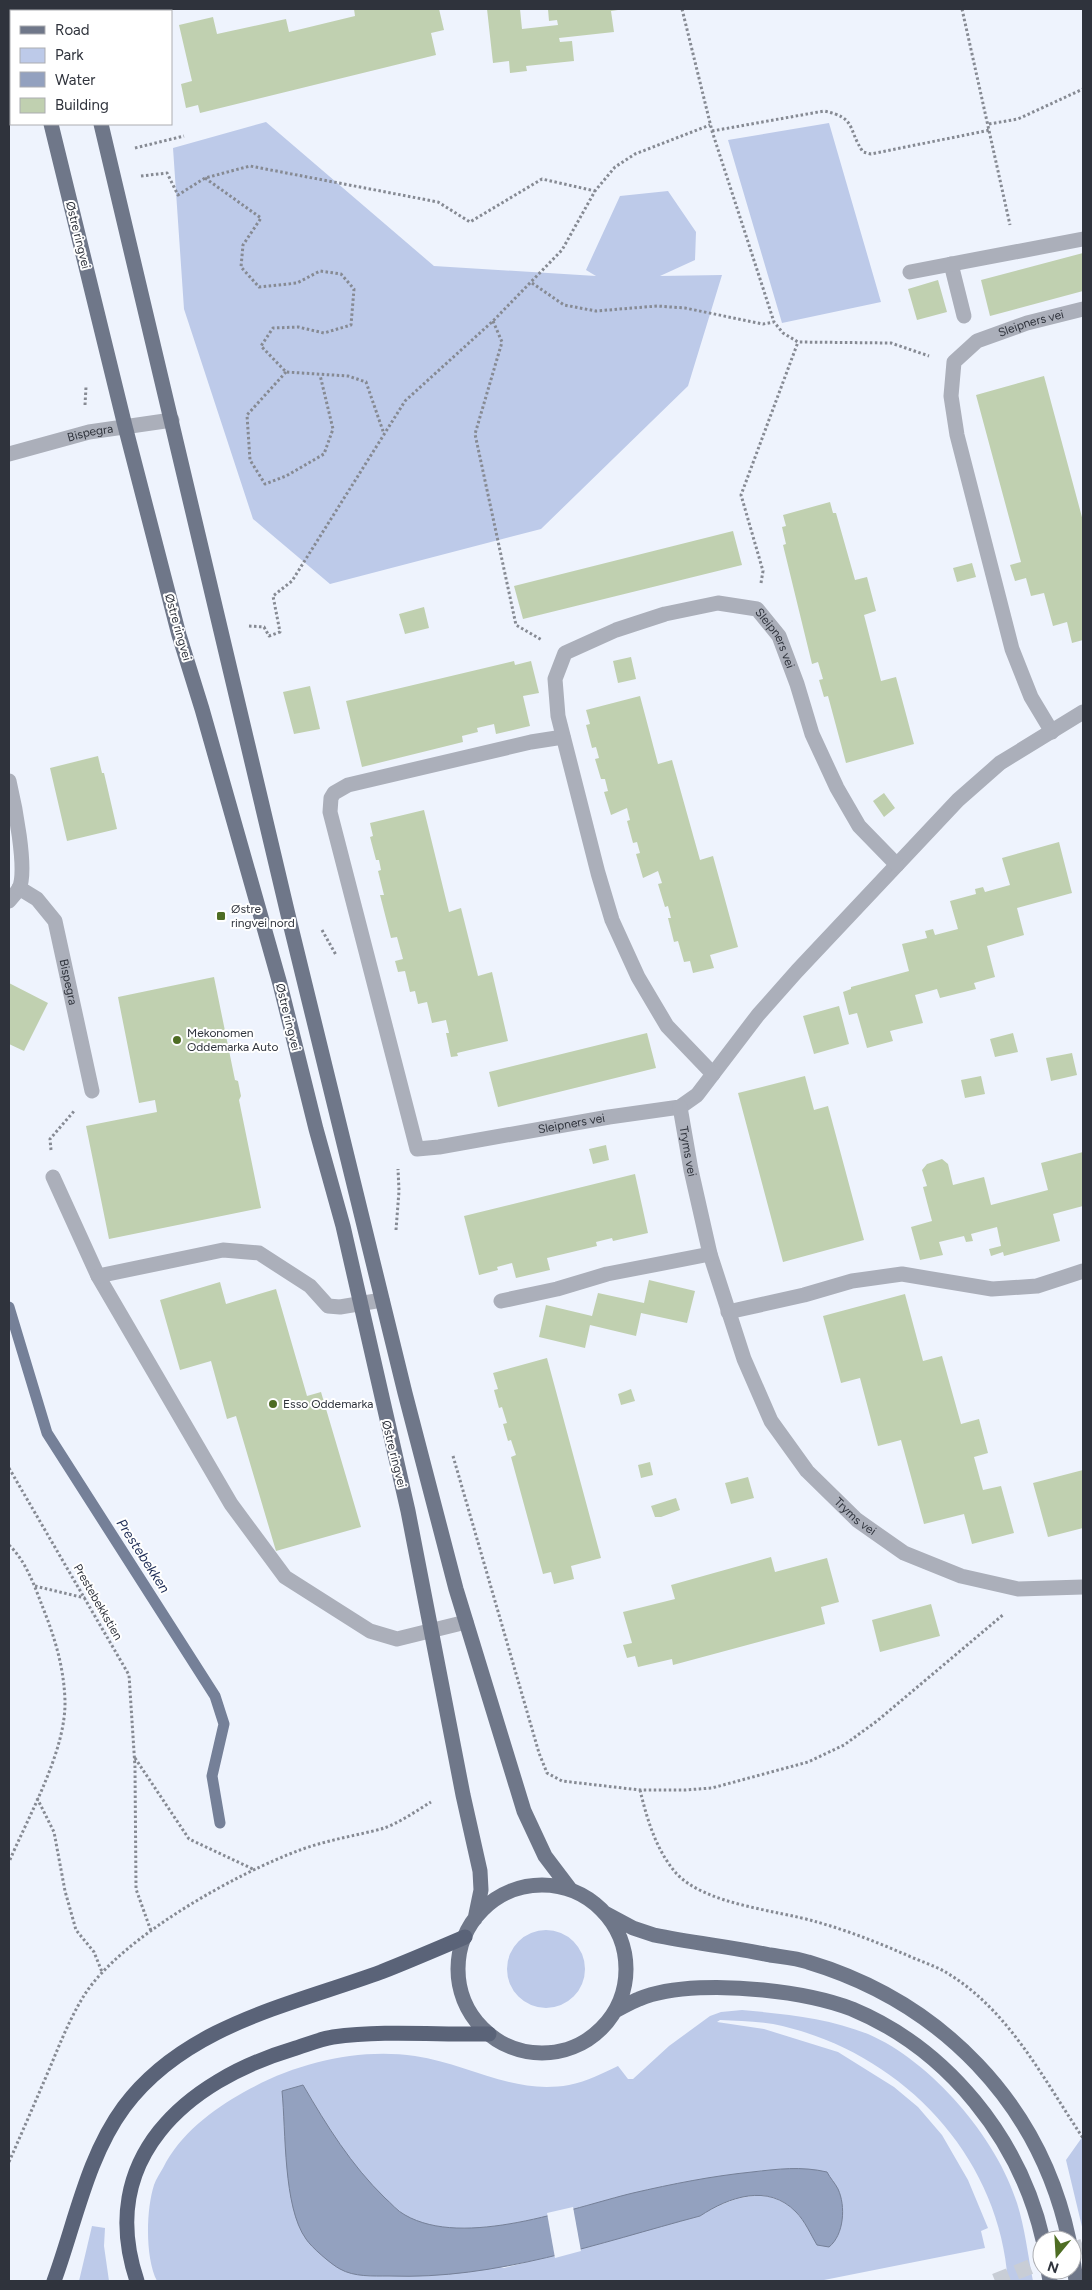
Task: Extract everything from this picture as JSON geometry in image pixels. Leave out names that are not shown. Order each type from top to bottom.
[{"type":"highway","points":[[54,2281],[91,2171],[107,2137],[124,2106],[169,2063],[203,2039],[264,2010],[381,1972],[465,1937]]},
{"type":"highway","points":[[137,2281],[132,2267],[126,2232],[130,2194],[140,2162],[153,2138],[174,2113],[200,2092],[261,2059],[333,2037],[392,2034],[489,2034]]},
{"type":"main road","name":"Østre ringvei","points":[[51,125],[179,636],[202,709],[280,984],[316,1129],[343,1226],[359,1304],[408,1511],[463,1795],[480,1871],[481,1890],[475,1919]]},
{"type":"main road","name":"Østre ringvei","points":[[101,125],[290,923],[382,1300],[466,1622],[524,1810],[545,1856],[570,1889]]},
{"type":"main road","points":[[605,1913],[617,1930],[624,1950],[626,1971],[624,1992],[615,2011],[605,2025],[591,2038],[575,2046],[558,2051],[540,2053],[504,2044],[489,2034],[470,2011],[460,1982],[459,1959],[465,1937],[475,1919],[487,1906],[501,1896],[518,1888],[535,1885],[570,1889],[588,1899],[605,1913],[633,1928],[654,1935],[806,1961],[863,1981],[890,1995],[940,2029],[962,2049],[1002,2093],[1020,2118],[1048,2170],[1067,2230]]},
{"type":"main road","points":[[615,2011],[640,1998],[685,1988],[742,1987],[798,1994],[850,2009],[875,2020],[923,2050],[944,2068],[998,2132],[1024,2181],[1039,2230]]},
{"type":"street","points":[[910,272],[1083,239]]},
{"type":"street","points":[[951,264],[964,316]]},
{"type":"street","name":"Sleipners vei","points":[[954,362],[977,341],[1027,323],[1083,309]]},
{"type":"street","points":[[954,362],[951,396],[957,435],[1010,640],[1031,697],[1052,732]]},
{"type":"street","name":"Bispegra","points":[[9,454],[89,432],[172,420]]},
{"type":"street","name":"Sleipners vei","points":[[565,653],[616,630],[665,614],[718,602],[757,609],[779,636],[797,684],[812,734],[838,788],[859,826],[897,865]]},
{"type":"street","points":[[565,653],[555,679],[558,716],[612,920],[638,977],[667,1026],[713,1074]]},
{"type":"street","points":[[680,1107],[697,1095],[758,1015],[958,800],[1000,763],[1083,712]]},
{"type":"street","name":"Sleipners vei","points":[[564,737],[531,742],[358,783],[334,793],[330,798],[330,812],[417,1149],[548,1130],[609,1117],[680,1107]]},
{"type":"street","points":[[9,781],[17,812],[22,873],[19,888],[9,901]]},
{"type":"street","name":"Bispegra","points":[[19,888],[37,899],[55,921],[92,1091]]},
{"type":"street","name":"Tryms vei","points":[[680,1107],[691,1170],[710,1254],[744,1359],[771,1421],[807,1472],[857,1520],[904,1553],[961,1576],[1018,1590],[1083,1587]]},
{"type":"street","points":[[53,1177],[98,1276],[231,1504],[285,1577],[370,1631],[397,1639],[466,1622]]},
{"type":"street","points":[[98,1276],[223,1250],[259,1253],[310,1286],[328,1306],[382,1300]]},
{"type":"street","points":[[501,1301],[607,1274],[710,1254]]},
{"type":"street","points":[[728,1312],[804,1295],[852,1281],[902,1274],[992,1289],[1037,1286],[1083,1271]]},
{"type":"path","points":[[682,9],[710,125],[774,322],[782,333],[798,342],[890,343],[917,353],[954,362]]},
{"type":"path","points":[[962,9],[1016,252]]},
{"type":"path","points":[[989,124],[1018,119],[1083,89]]},
{"type":"path","points":[[712,131],[824,111],[842,115],[849,122],[864,152],[871,154],[990,130]]},
{"type":"path","points":[[248,626],[264,627],[269,636],[280,632],[273,596],[292,581],[405,401],[493,321],[562,250],[595,191],[615,167],[635,154],[710,125]]},
{"type":"path","points":[[134,148],[184,136]]},
{"type":"path","points":[[132,140],[136,157]]},
{"type":"path","points":[[138,166],[143,185]]},
{"type":"path","points":[[141,176],[167,173],[178,195],[206,178],[250,166],[438,202],[470,222],[542,179],[595,191]]},
{"type":"path","points":[[206,178],[262,218],[243,245],[241,267],[259,287],[297,283],[320,270],[341,274],[354,289],[351,325],[324,333],[298,327],[273,328],[261,346],[286,372],[348,376],[366,382],[384,434]]},
{"type":"path","points":[[532,282],[564,304],[596,311],[657,306],[685,308],[762,324],[774,322]]},
{"type":"path","points":[[493,321],[502,342],[475,434],[516,625],[565,653]]},
{"type":"path","points":[[757,609],[764,571],[742,495],[798,342]]},
{"type":"path","points":[[286,372],[248,415],[250,460],[265,484],[286,476],[324,454],[332,429],[320,375]]},
{"type":"path","points":[[246,617],[251,636]]},
{"type":"path","points":[[321,927],[338,960]]},
{"type":"path","points":[[53,1177],[50,1139],[92,1091]]},
{"type":"path","points":[[397,1162],[399,1190],[395,1229],[398,1238]]},
{"type":"path","points":[[452,1454],[539,1752],[547,1773],[562,1781],[640,1790],[712,1788],[808,1762],[826,1755],[844,1745],[877,1721],[1002,1616],[1017,1601],[1018,1590]]},
{"type":"path","name":"Prestebekkstien","points":[[9,1468],[129,1675],[134,1757],[136,1888],[151,1931]]},
{"type":"path","points":[[9,1545],[16,1552],[34,1586],[57,1646],[65,1702],[58,1751],[9,1862]]},
{"type":"path","points":[[34,1586],[86,1598]]},
{"type":"path","points":[[134,1757],[189,1839],[255,1870]]},
{"type":"path","points":[[37,1798],[54,1832],[65,1890],[76,1930],[94,1952],[102,1972]]},
{"type":"path","points":[[9,2162],[72,2015],[86,1992],[102,1972],[151,1931],[215,1890],[300,1850],[345,1836],[383,1828],[431,1802]]},
{"type":"green space","points":[[266,122],[434,266],[596,276],[586,270],[620,196],[668,191],[696,232],[695,260],[660,276],[722,275],[688,386],[541,529],[330,584],[253,519],[184,309],[173,148]]},
{"type":"green space","points":[[829,123],[881,302],[782,323],[728,140]]},
{"type":"green space","points":[[538,1930],[554,1930],[568,1936],[579,1947],[585,1961],[585,1977],[579,1991],[568,2002],[554,2008],[538,2008],[524,2002],[513,1991],[507,1977],[507,1961],[513,1947],[524,1936]]},
{"type":"green space","points":[[742,2010],[774,2013],[837,2024],[868,2034],[892,2046],[915,2063],[938,2082],[959,2104],[978,2128],[994,2153],[1017,2203],[1033,2281],[1008,2281],[1000,2234],[985,2190],[962,2150],[934,2114],[899,2082],[861,2057],[818,2037],[773,2024],[720,2020],[717,2022],[764,2029],[838,2052],[894,2087],[918,2107],[942,2135],[968,2180],[988,2228],[981,2231],[985,2248],[819,2281],[157,2281],[150,2260],[148,2220],[151,2195],[157,2178],[178,2144],[198,2124],[232,2099],[264,2082],[284,2073],[327,2060],[371,2054],[415,2056],[435,2060],[529,2086],[549,2087],[575,2084],[618,2066],[628,2079],[633,2079],[669,2046],[710,2016],[721,2012]],"holes":[[[303,2085],[335,2137],[359,2171],[387,2201],[402,2214],[425,2225],[454,2229],[521,2222],[663,2187],[781,2169],[818,2245],[796,2212],[785,2203],[773,2198],[748,2196],[723,2204],[700,2216],[504,2268],[295,2214],[289,2183],[283,2091]]]},
{"type":"green space","points":[[1083,2136],[1083,2231],[1066,2160]]},
{"type":"green space","points":[[92,2226],[105,2228],[104,2246],[109,2281],[79,2281]]},
{"type":"water","points":[[303,2085],[340,2144],[361,2172],[394,2207],[405,2215],[429,2224],[457,2228],[487,2227],[549,2216],[677,2183],[780,2169],[799,2169],[827,2172],[841,2196],[843,2212],[841,2228],[834,2242],[829,2247],[817,2245],[796,2212],[785,2203],[773,2198],[748,2196],[723,2203],[700,2216],[585,2248],[508,2266],[429,2276],[370,2276],[345,2272],[332,2264],[306,2239],[293,2208],[287,2168],[282,2091]]},
{"type":"pier","points":[[573,2207],[581,2251],[555,2258],[547,2213]]},
{"type":"building","points":[[354,9],[439,9],[444,30],[431,33],[436,55],[200,113],[198,105],[186,108],[181,84],[192,81],[179,25],[213,17],[217,34],[286,19],[289,32],[355,16]]},
{"type":"building","points":[[487,9],[520,9],[522,29],[558,25],[557,20],[549,21],[548,9],[618,10],[611,11],[614,32],[559,38],[560,42],[572,41],[574,61],[526,66],[527,71],[510,73],[509,61],[493,63]]},
{"type":"building","points":[[1083,253],[1083,291],[990,316],[981,280]]},
{"type":"building","points":[[938,280],[947,312],[917,320],[908,289]]},
{"type":"building","points":[[1044,376],[1083,521],[1083,640],[1072,643],[1067,622],[1053,626],[1044,593],[1031,596],[1026,578],[1015,581],[1010,565],[1021,562],[976,395]]},
{"type":"building","points":[[830,502],[833,513],[836,513],[855,580],[867,577],[876,611],[864,615],[881,681],[896,677],[914,744],[846,763],[828,696],[824,697],[819,680],[823,679],[818,662],[812,664],[783,545],[786,544],[782,527],[786,526],[783,515]]},
{"type":"building","points":[[733,531],[742,565],[523,619],[514,586]]},
{"type":"building","points":[[972,563],[976,577],[957,582],[953,568]]},
{"type":"building","points":[[424,607],[429,628],[405,634],[399,614]]},
{"type":"building","points":[[631,657],[636,679],[618,683],[613,661]]},
{"type":"building","points":[[514,661],[515,665],[531,661],[539,693],[523,696],[530,726],[496,734],[494,724],[477,728],[478,732],[462,736],[463,742],[362,767],[346,701]]},
{"type":"building","points":[[310,686],[320,729],[294,734],[283,692]]},
{"type":"building","points":[[640,696],[658,764],[672,760],[700,860],[713,856],[738,947],[710,955],[714,968],[693,973],[690,961],[684,962],[678,941],[674,942],[668,918],[671,918],[668,906],[665,907],[658,884],[662,883],[658,871],[643,878],[636,854],[640,853],[637,842],[633,843],[627,821],[630,820],[627,808],[611,815],[604,792],[608,791],[605,779],[601,779],[595,759],[599,758],[596,747],[592,748],[586,725],[590,724],[586,710]]},
{"type":"building","points":[[98,756],[102,773],[104,773],[117,829],[67,841],[50,768]]},
{"type":"building","points":[[884,793],[895,808],[884,817],[873,801]]},
{"type":"building","points":[[424,810],[449,912],[461,908],[478,976],[492,972],[508,1041],[457,1053],[458,1056],[451,1057],[446,1033],[449,1033],[446,1020],[432,1023],[427,1002],[418,1004],[415,991],[410,992],[405,971],[398,972],[395,961],[403,959],[397,937],[391,938],[380,895],[384,895],[378,871],[381,870],[379,860],[376,860],[370,837],[373,836],[370,823]]},
{"type":"building","points":[[1059,842],[1072,893],[1017,908],[1024,935],[987,946],[995,977],[974,983],[976,989],[940,998],[937,989],[915,995],[923,1023],[890,1031],[893,1041],[867,1048],[857,1013],[849,1015],[843,992],[851,989],[851,987],[909,971],[902,944],[927,938],[925,931],[933,929],[935,935],[958,929],[950,901],[976,894],[975,889],[983,887],[985,892],[1010,885],[1002,858]]},
{"type":"building","points":[[214,977],[235,1080],[238,1081],[241,1096],[239,1100],[261,1208],[109,1239],[86,1126],[157,1112],[155,1100],[139,1103],[118,997]]},
{"type":"building","points":[[9,983],[48,1003],[24,1051],[9,1044]]},
{"type":"building","points":[[839,1006],[849,1044],[814,1054],[803,1016]]},
{"type":"building","points":[[647,1033],[656,1068],[498,1107],[489,1072]]},
{"type":"building","points":[[1013,1033],[1018,1052],[995,1057],[990,1039]]},
{"type":"building","points":[[1072,1053],[1077,1075],[1051,1081],[1046,1058]]},
{"type":"building","points":[[805,1076],[814,1110],[828,1106],[864,1240],[783,1262],[738,1093]]},
{"type":"building","points":[[981,1076],[985,1094],[965,1098],[961,1080]]},
{"type":"building","points":[[606,1145],[609,1160],[593,1164],[589,1149]]},
{"type":"building","points":[[1083,1152],[1083,1206],[1053,1214],[1060,1241],[1004,1256],[1003,1252],[991,1256],[989,1249],[1001,1246],[997,1227],[971,1234],[973,1241],[966,1242],[964,1236],[939,1242],[943,1255],[920,1260],[911,1227],[932,1221],[923,1187],[927,1186],[922,1170],[927,1164],[942,1159],[948,1164],[953,1185],[984,1177],[991,1205],[1048,1190],[1041,1163]]},
{"type":"building","points":[[635,1174],[648,1233],[613,1241],[612,1238],[596,1242],[597,1246],[547,1258],[550,1270],[516,1278],[512,1263],[497,1267],[498,1270],[479,1275],[464,1216]]},
{"type":"building","points":[[649,1280],[695,1291],[687,1323],[641,1313],[636,1336],[590,1325],[585,1348],[539,1337],[546,1305],[592,1316],[598,1293],[644,1303]]},
{"type":"building","points":[[220,1282],[226,1304],[276,1289],[307,1396],[321,1392],[361,1527],[276,1551],[236,1416],[227,1419],[211,1361],[180,1370],[160,1300]]},
{"type":"building","points":[[905,1294],[923,1361],[942,1356],[961,1424],[979,1419],[988,1453],[974,1457],[983,1490],[1001,1486],[1014,1533],[972,1544],[964,1514],[924,1524],[901,1440],[878,1446],[860,1378],[841,1383],[823,1316]]},
{"type":"building","points":[[547,1358],[601,1558],[571,1566],[574,1579],[554,1584],[551,1572],[543,1574],[511,1457],[516,1455],[511,1440],[508,1441],[503,1424],[507,1423],[502,1407],[499,1408],[494,1390],[498,1389],[493,1373]]},
{"type":"building","points":[[631,1389],[635,1401],[621,1405],[618,1394]]},
{"type":"building","points":[[650,1462],[653,1475],[641,1478],[638,1465]]},
{"type":"building","points":[[1083,1470],[1083,1528],[1048,1537],[1033,1483]]},
{"type":"building","points":[[748,1477],[754,1498],[731,1504],[725,1483]]},
{"type":"building","points":[[676,1498],[680,1510],[661,1517],[655,1517],[651,1506]]},
{"type":"building","points":[[771,1557],[775,1572],[827,1558],[839,1602],[821,1607],[825,1624],[673,1665],[672,1659],[638,1667],[635,1656],[627,1658],[623,1645],[632,1643],[623,1612],[675,1599],[671,1585]]},
{"type":"building","points":[[931,1604],[940,1636],[880,1652],[872,1620]]},
{"type":"waterway","name":"Prestebekken","points":[[9,1307],[47,1433],[215,1696],[224,1724],[212,1776],[220,1823]]},
{"type":"tunnel","points":[[995,2281],[1032,2266]]},
{"type":"place","name":"Østre ringvei nord","points":[[221,916]]},
{"type":"place","name":"Mekonomen Oddemarka Auto","points":[[177,1040]]},
{"type":"place","name":"Esso Oddemarka","points":[[273,1404]]}]
